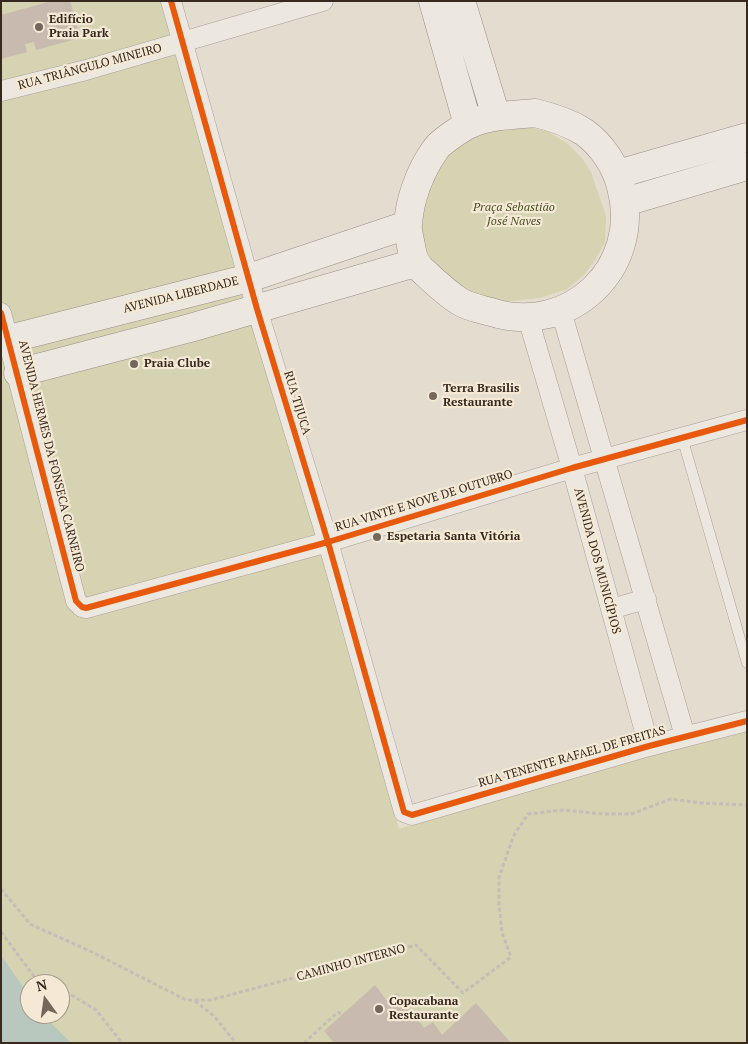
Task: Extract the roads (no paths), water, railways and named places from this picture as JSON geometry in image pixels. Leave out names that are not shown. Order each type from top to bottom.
[{"type":"street","name":"RUA TIJUCA","points":[[171,1],[257,308],[328,542],[401,807],[404,812]]},
{"type":"street","name":"RUA TRIÂNGULO MINEIRO","points":[[1,91],[86,70],[324,1]]},
{"type":"street","points":[[433,1],[468,125]]},
{"type":"street","points":[[462,2],[496,116]]},
{"type":"street","points":[[534,113],[561,120],[584,133],[604,151],[618,174],[625,202],[625,229],[618,255],[604,279],[585,298],[561,311],[528,318],[503,316],[460,302],[415,264],[407,225],[416,183],[436,148],[468,125],[496,116],[534,113]]},
{"type":"street","points":[[618,174],[747,137]]},
{"type":"street","points":[[625,202],[747,166]]},
{"type":"street","name":"AVENIDA LIBERDADE","points":[[9,339],[249,278],[407,225]]},
{"type":"street","points":[[18,373],[190,328],[415,264]]},
{"type":"street","points":[[561,311],[685,736]]},
{"type":"street","name":"AVENIDA HERMES DA FONSECA CARNEIRO","points":[[1,313],[76,600],[79,604]]},
{"type":"street","name":"AVENIDA DOS MUNICÍPIOS","points":[[528,318],[572,468],[649,746]]},
{"type":"street","name":"RUA VINTE E NOVE DE OUTUBRO","points":[[79,604],[86,608],[328,542],[572,468],[747,420]]},
{"type":"street","points":[[611,609],[646,599]]},
{"type":"street","name":"RUA TENENTE RAFAEL DE FREITAS","points":[[404,812],[412,815],[649,746],[747,721]]},
{"type":"lane","points":[[682,437],[747,663]]},
{"type":"place","name":"Edifício Praia Park","points":[[39,27]]},
{"type":"place","name":"Praia Clube","points":[[134,364]]},
{"type":"place","name":"Terra Brasilis Restaurante","points":[[433,396]]},
{"type":"place","name":"Espetaria Santa Vitória","points":[[377,537]]},
{"type":"place","name":"Copacabana Restaurante","points":[[379,1009]]},
{"type":"park label","name":"Praça Sebastião José Naves","points":[[514,215]]}]
